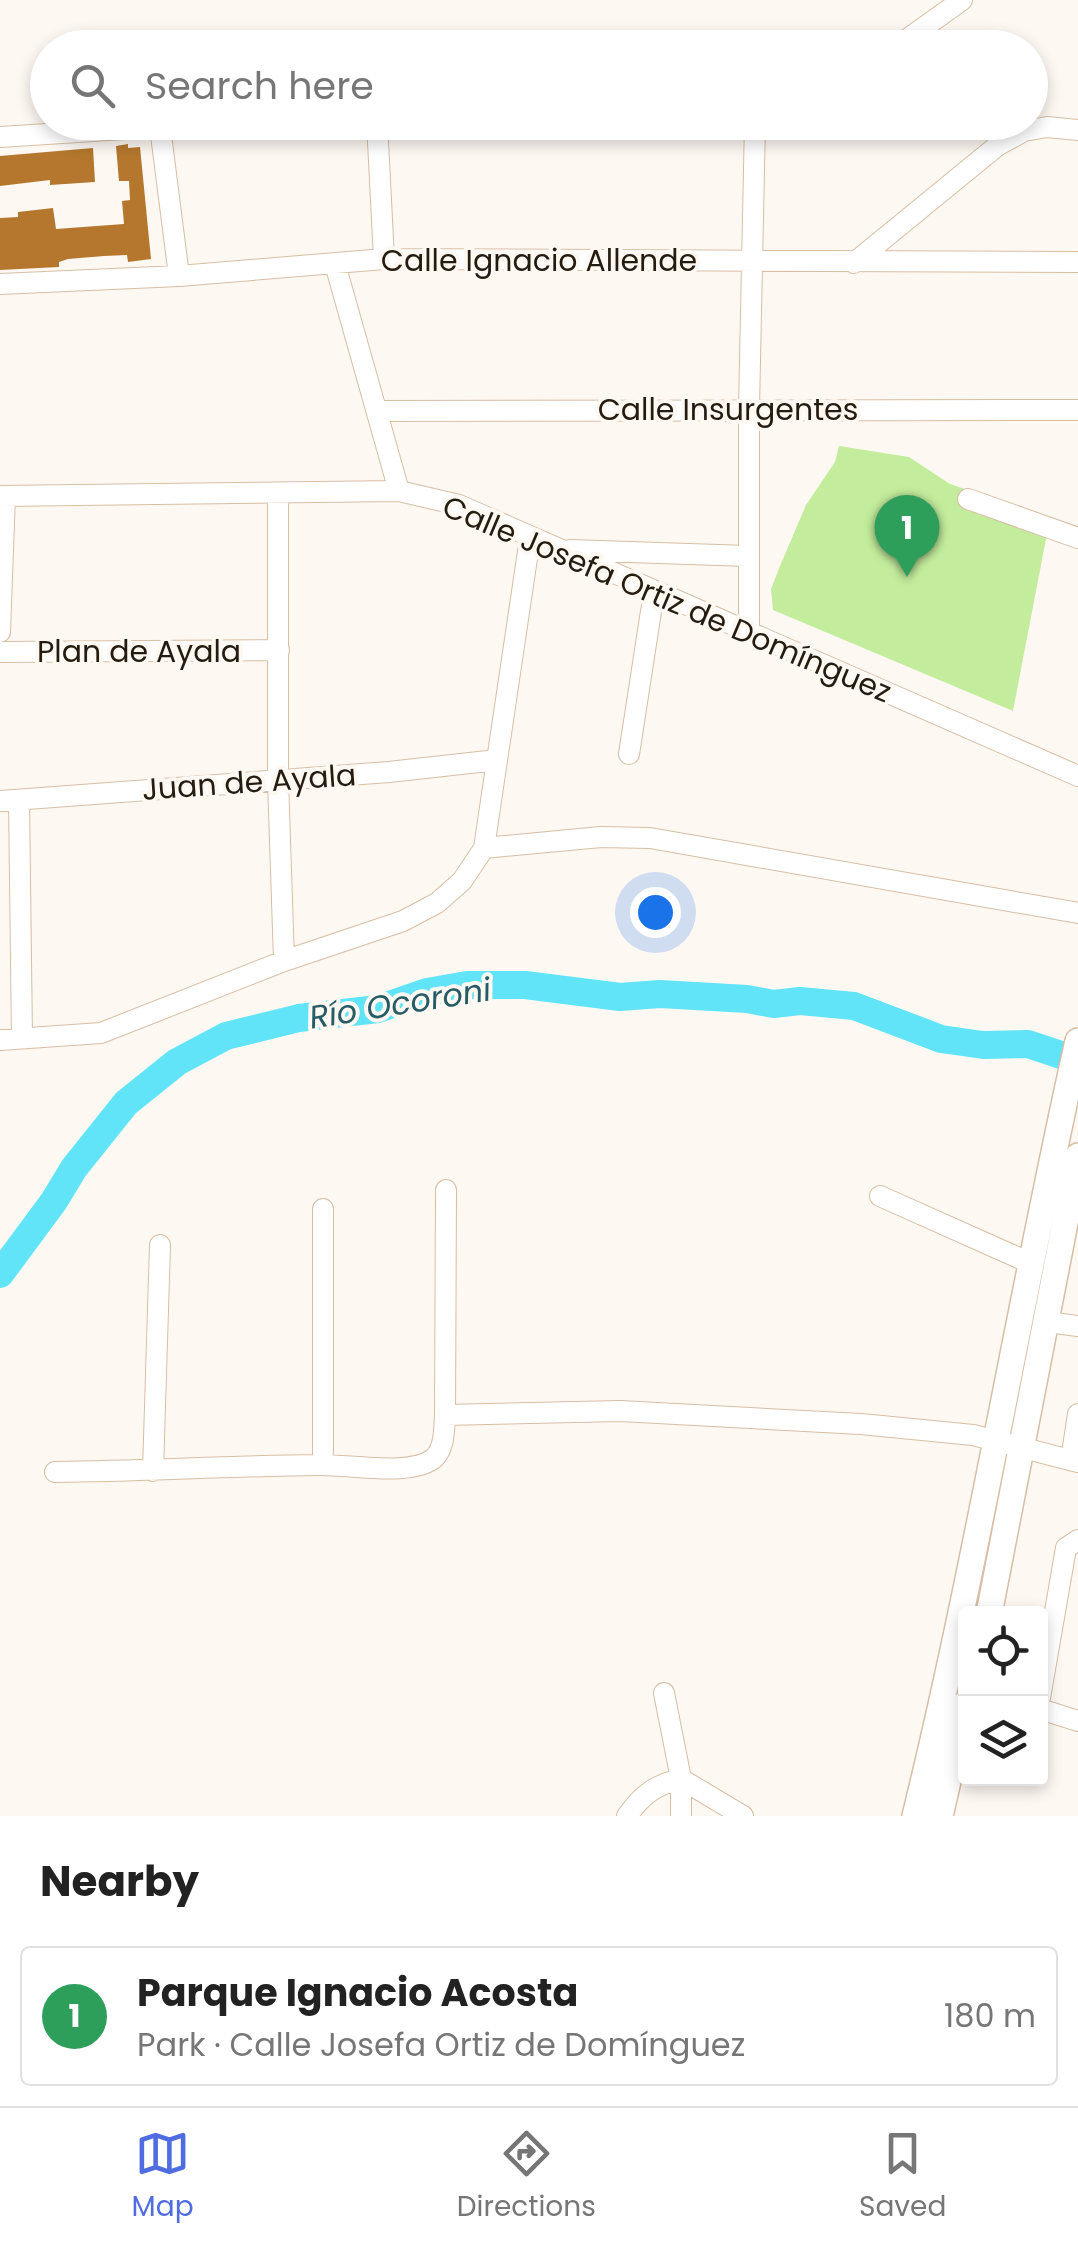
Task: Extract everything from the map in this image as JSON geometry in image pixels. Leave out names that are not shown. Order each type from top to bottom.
[{"type":"main road","points":[[991,1606],[1048,1322],[1078,1040]]},
{"type":"main road","points":[[915,1816],[954,1651],[1030,1263],[1067,1167]]},
{"type":"main road","points":[[940,1816],[958,1738]]},
{"type":"street","points":[[920,30],[962,0]]},
{"type":"street","points":[[1048,127],[1078,130]]},
{"type":"street","points":[[0,138],[30,136]]},
{"type":"street","points":[[162,140],[179,276]]},
{"type":"street","points":[[378,140],[384,259]]},
{"type":"street","points":[[749,633],[755,140]]},
{"type":"street","points":[[854,263],[1007,140]]},
{"type":"street","name":"Calle Ignacio Allende","points":[[0,284],[179,276],[384,259],[1078,262]]},
{"type":"street","points":[[335,264],[399,491]]},
{"type":"street","name":"Calle Insurgentes","points":[[378,412],[1078,410]]},
{"type":"street","name":"Calle Josefa Ortiz de Domínguez","points":[[3,496],[399,491],[459,505],[1078,776]]},
{"type":"street","points":[[278,495],[278,780],[284,961]]},
{"type":"street","points":[[0,632],[3,496]]},
{"type":"street","points":[[968,499],[1078,538]]},
{"type":"street","points":[[0,1040],[100,1033],[284,961],[388,926],[437,903],[462,881],[484,848],[530,538]]},
{"type":"street","points":[[558,550],[748,556]]},
{"type":"street","points":[[630,754],[654,592]]},
{"type":"street","name":"Plan de Ayala","points":[[0,652],[279,650]]},
{"type":"street","name":"Juan de Ayala","points":[[9,800],[497,760]]},
{"type":"street","points":[[9,800],[22,1038]]},
{"type":"street","points":[[484,848],[600,836],[650,838],[1078,913]]},
{"type":"street","points":[[55,1472],[323,1465],[402,1467],[434,1458],[442,1444],[445,1416],[446,1190]]},
{"type":"street","points":[[880,1196],[1030,1263]]},
{"type":"street","points":[[323,1209],[323,1465]]},
{"type":"street","points":[[153,1470],[160,1245]]},
{"type":"street","points":[[1048,1322],[1078,1326]]},
{"type":"street","points":[[445,1416],[639,1412],[940,1430],[1074,1461],[1078,1414]]},
{"type":"street","points":[[1040,1696],[1066,1548],[1078,1540]]},
{"type":"street","points":[[664,1693],[681,1779],[681,1816]]},
{"type":"street","points":[[1048,1712],[1078,1721]]},
{"type":"street","points":[[627,1816],[639,1799],[659,1784],[681,1779],[743,1816]]},
{"type":"green space","points":[[839,446],[909,457],[950,484],[1050,518],[1013,711],[773,610],[771,589],[780,566],[806,505],[835,462]]},
{"type":"building","points":[[128,144],[128,148],[140,147],[151,259],[128,262],[127,255],[104,256],[68,259],[59,262],[59,267],[0,270],[0,218],[53,208],[56,229],[124,224],[122,201],[130,200],[129,181],[119,181],[116,146]]},
{"type":"building","points":[[93,148],[95,182],[50,185],[50,180],[0,186],[0,156]]},
{"type":"waterway","name":"Río Ocoroni","points":[[0,1274],[74,1168],[126,1103],[177,1062],[226,1036],[299,1018],[378,1009],[427,992],[467,985],[525,985],[620,997],[660,994],[854,1006],[941,1039],[983,1045],[1028,1044],[1070,1058],[1078,1065]]},
{"type":"place","name":"Parque Ignacio Acosta","points":[[907,577]]}]
